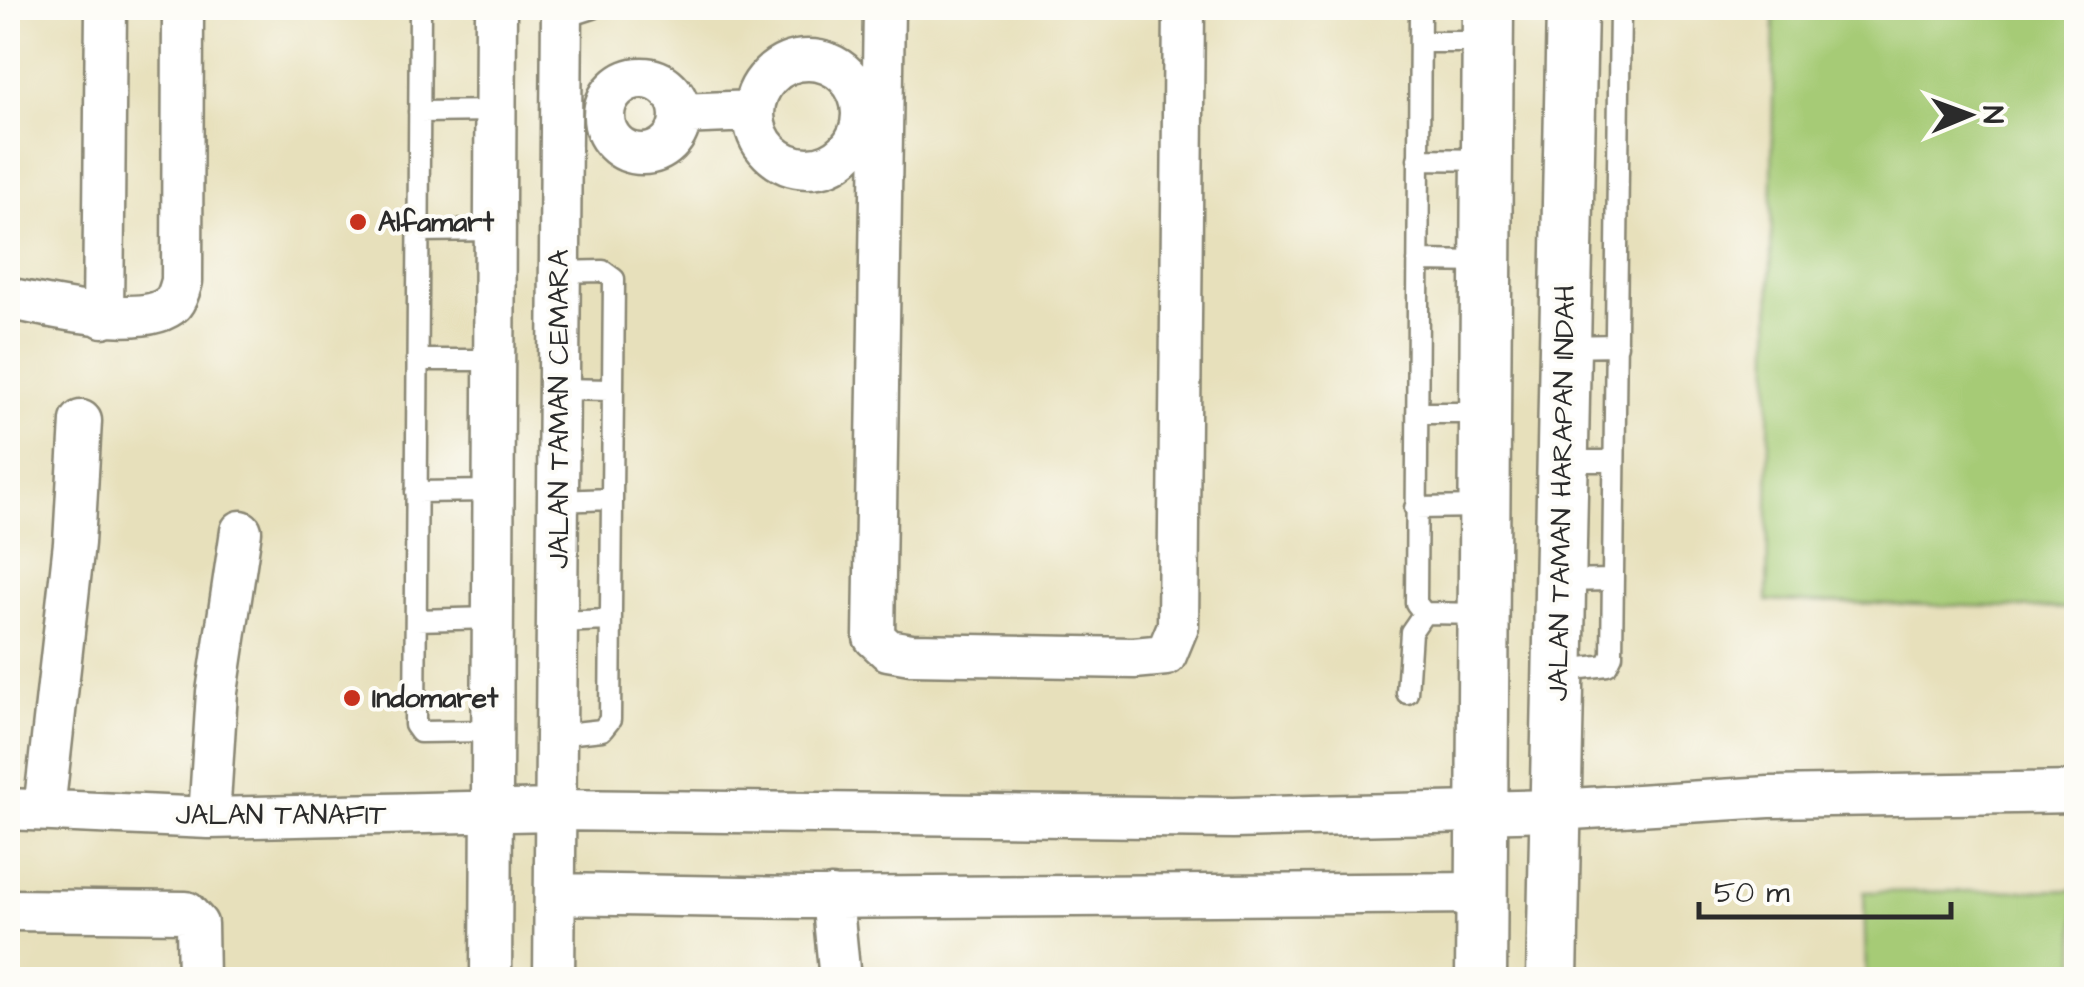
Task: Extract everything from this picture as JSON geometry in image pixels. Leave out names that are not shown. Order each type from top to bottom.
[{"type":"street","points":[[103,317],[106,8]]},
{"type":"street","points":[[8,298],[103,317],[170,306],[182,281],[183,8]]},
{"type":"street","points":[[491,980],[496,8]]},
{"type":"street","points":[[884,8],[874,112],[874,637],[888,650],[911,654],[1166,655],[1178,626],[1184,8]]},
{"type":"street","name":"JALAN TAMAN CEMARA","points":[[554,980],[559,272],[562,117],[572,11]]},
{"type":"street","name":"JALAN TAMAN HARAPAN INDAH","points":[[1552,980],[1564,346],[1596,14]]},
{"type":"street","points":[[1481,980],[1487,25]]},
{"type":"street","points":[[806,60],[826,62],[842,72],[874,112],[850,150],[832,164],[810,169],[787,165],[769,153],[757,133],[754,111],[758,91],[770,75],[787,64],[806,60]]},
{"type":"street","points":[[562,117],[604,117],[615,89],[642,78],[667,86],[680,114],[754,111]]},
{"type":"street","points":[[26,810],[74,543],[81,421]]},
{"type":"street","points":[[209,818],[217,692],[241,531]]},
{"type":"street","name":"JALAN TANAFIT","points":[[26,810],[209,818],[555,810],[1213,818],[1555,810],[1769,797],[2076,792]]},
{"type":"street","points":[[555,894],[832,897],[1482,893]]},
{"type":"street","points":[[832,897],[840,980]]},
{"type":"street","points":[[8,910],[186,912],[197,924],[198,980]]},
{"type":"lane","points":[[420,8],[418,730],[492,747]]},
{"type":"lane","points":[[1420,8],[1415,508],[1416,603],[1424,613]]},
{"type":"lane","points":[[1558,671],[1607,665],[1612,655],[1617,345],[1596,14]]},
{"type":"lane","points":[[1420,42],[1487,25]]},
{"type":"lane","points":[[419,112],[496,111]]},
{"type":"lane","points":[[1418,159],[1486,160]]},
{"type":"lane","points":[[418,232],[495,230]]},
{"type":"lane","points":[[1418,261],[1486,262]]},
{"type":"lane","points":[[556,748],[608,727],[614,279],[603,271],[559,272]]},
{"type":"lane","points":[[1564,346],[1617,345]]},
{"type":"lane","points":[[418,360],[494,360]]},
{"type":"lane","points":[[559,389],[611,390]]},
{"type":"lane","points":[[1417,412],[1485,413]]},
{"type":"lane","points":[[1562,461],[1614,462]]},
{"type":"lane","points":[[416,492],[493,490]]},
{"type":"lane","points":[[558,500],[611,499]]},
{"type":"lane","points":[[1415,508],[1484,507]]},
{"type":"lane","points":[[1560,581],[1612,580]]},
{"type":"lane","points":[[1424,613],[1484,614]]},
{"type":"lane","points":[[1407,693],[1411,632],[1424,613]]},
{"type":"lane","points":[[416,620],[493,618]]},
{"type":"lane","points":[[558,622],[609,620]]},
{"type":"green space","points":[[1774,8],[2076,8],[2076,609],[1767,601]]},
{"type":"green space","points":[[2075,890],[2076,979],[1866,979],[1864,892]]},
{"type":"place","name":"Alfamart","points":[[358,222]]},
{"type":"place","name":"Indomaret","points":[[352,698]]}]
